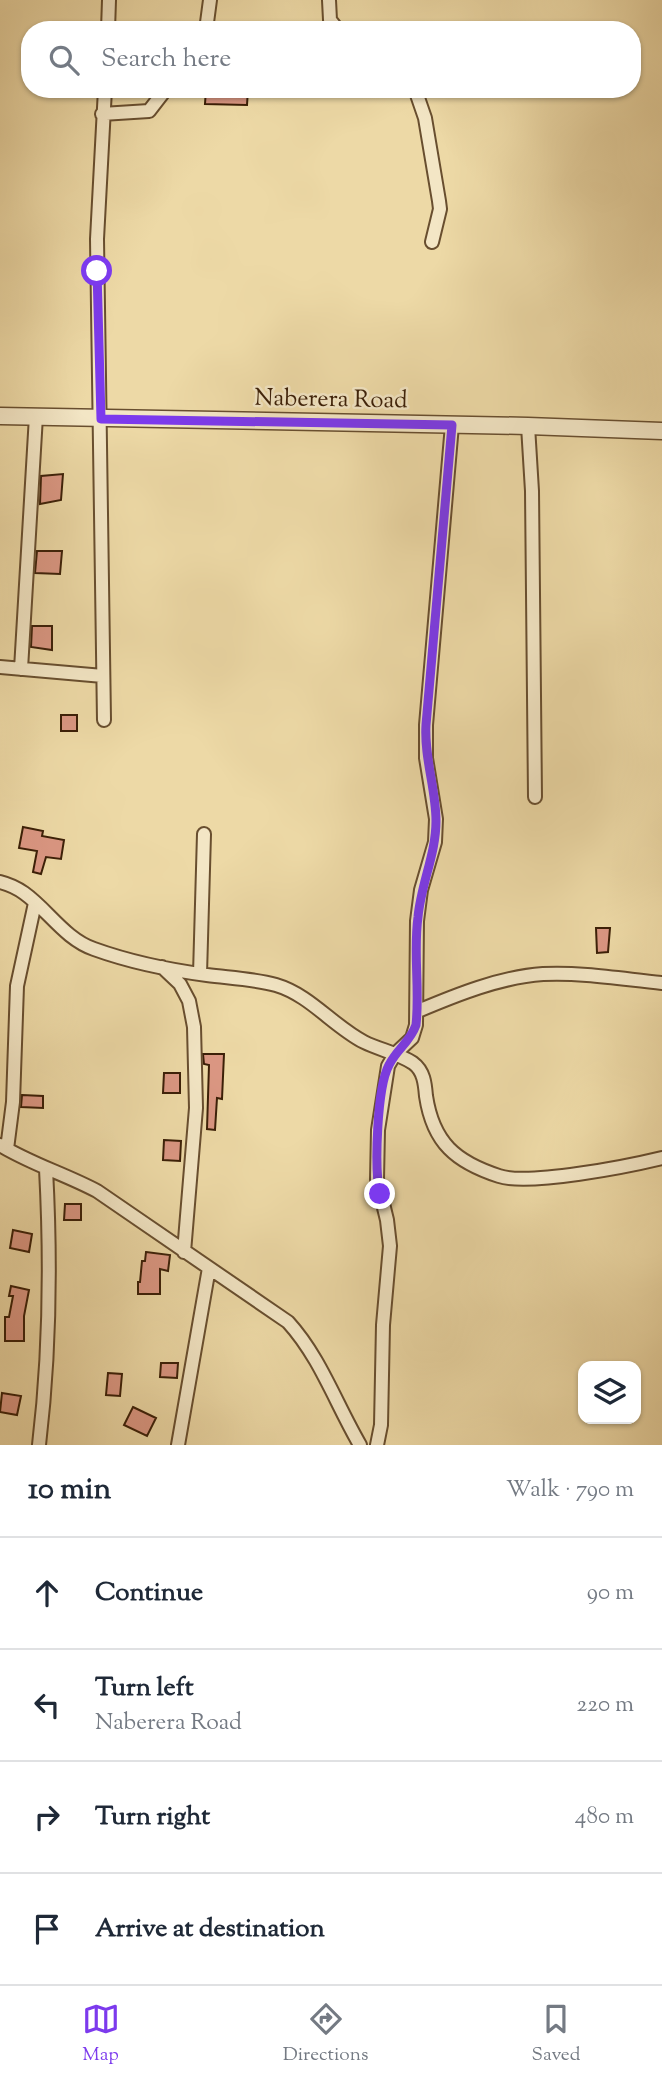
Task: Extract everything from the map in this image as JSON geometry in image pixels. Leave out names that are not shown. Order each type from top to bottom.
[{"type":"street","points":[[108,21],[109,0]]},
{"type":"street","points":[[207,21],[210,0]]},
{"type":"street","points":[[329,0],[332,21]]},
{"type":"street","points":[[103,98],[97,239],[104,720]]},
{"type":"street","points":[[102,114],[149,111],[159,98]]},
{"type":"street","points":[[418,98],[425,118],[440,209],[432,242]]},
{"type":"street","name":"Naberera Road","points":[[0,416],[662,431]]},
{"type":"street","points":[[21,669],[36,416]]},
{"type":"street","points":[[377,1445],[381,1425],[383,1325],[390,1246],[376,1160],[384,1077],[396,1054],[411,1038],[418,1012],[417,921],[421,890],[435,842],[436,819],[426,758],[426,725],[452,425]]},
{"type":"street","points":[[528,426],[532,491],[535,797]]},
{"type":"street","points":[[0,667],[103,676]]},
{"type":"street","points":[[200,974],[204,834]]},
{"type":"street","points":[[0,882],[23,892],[73,937],[91,948],[162,967],[275,985],[296,994],[366,1043],[414,1063],[421,1071],[431,1117],[446,1147],[459,1158],[502,1177],[534,1178],[638,1164],[662,1158]]},
{"type":"street","points":[[35,903],[17,986],[13,1102],[4,1147],[97,1191],[288,1322],[313,1356],[360,1445]]},
{"type":"street","points":[[162,967],[180,985],[189,1001],[194,1027],[196,1108],[184,1252]]},
{"type":"street","points":[[418,1012],[455,996],[539,974],[572,973],[662,983]]},
{"type":"street","points":[[39,1445],[47,1374],[50,1303],[46,1169]]},
{"type":"street","points":[[178,1445],[209,1268]]},
{"type":"building","points":[[205,98],[247,98],[247,105],[205,104]]},
{"type":"building","points":[[63,474],[61,500],[40,504],[41,476]]},
{"type":"building","points":[[37,551],[62,551],[60,574],[35,573]]},
{"type":"building","points":[[32,626],[52,626],[52,650],[31,647]]},
{"type":"building","points":[[61,715],[77,715],[77,731],[61,731]]},
{"type":"building","points":[[23,827],[43,831],[42,836],[64,840],[61,859],[46,857],[41,874],[33,872],[37,851],[19,848]]},
{"type":"building","points":[[596,928],[610,928],[608,952],[597,953]]},
{"type":"building","points":[[203,1054],[224,1054],[222,1099],[217,1098],[215,1130],[207,1129],[209,1065],[204,1064]]},
{"type":"building","points":[[164,1073],[180,1073],[180,1093],[163,1093]]},
{"type":"building","points":[[22,1095],[43,1096],[43,1108],[21,1107]]},
{"type":"building","points":[[164,1140],[181,1141],[180,1161],[163,1160]]},
{"type":"building","points":[[65,1204],[81,1204],[81,1220],[64,1220]]},
{"type":"building","points":[[13,1230],[32,1234],[29,1252],[10,1248]]},
{"type":"building","points":[[146,1252],[170,1255],[168,1271],[160,1269],[160,1294],[138,1294],[142,1261],[145,1261]]},
{"type":"building","points":[[11,1286],[29,1290],[24,1316],[24,1341],[5,1341],[5,1317],[9,1317],[13,1296],[9,1296]]},
{"type":"building","points":[[161,1363],[178,1363],[177,1378],[160,1377]]},
{"type":"building","points":[[108,1373],[122,1374],[120,1396],[106,1395]]},
{"type":"building","points":[[2,1393],[21,1396],[17,1415],[0,1412]]},
{"type":"building","points":[[133,1407],[156,1418],[147,1436],[124,1425]]},
{"type":"route","points":[[97,271],[101,419],[452,425],[425,742],[434,795],[435,842],[421,890],[417,921],[416,1025],[411,1038],[387,1066],[384,1077],[376,1160],[380,1194]]}]
